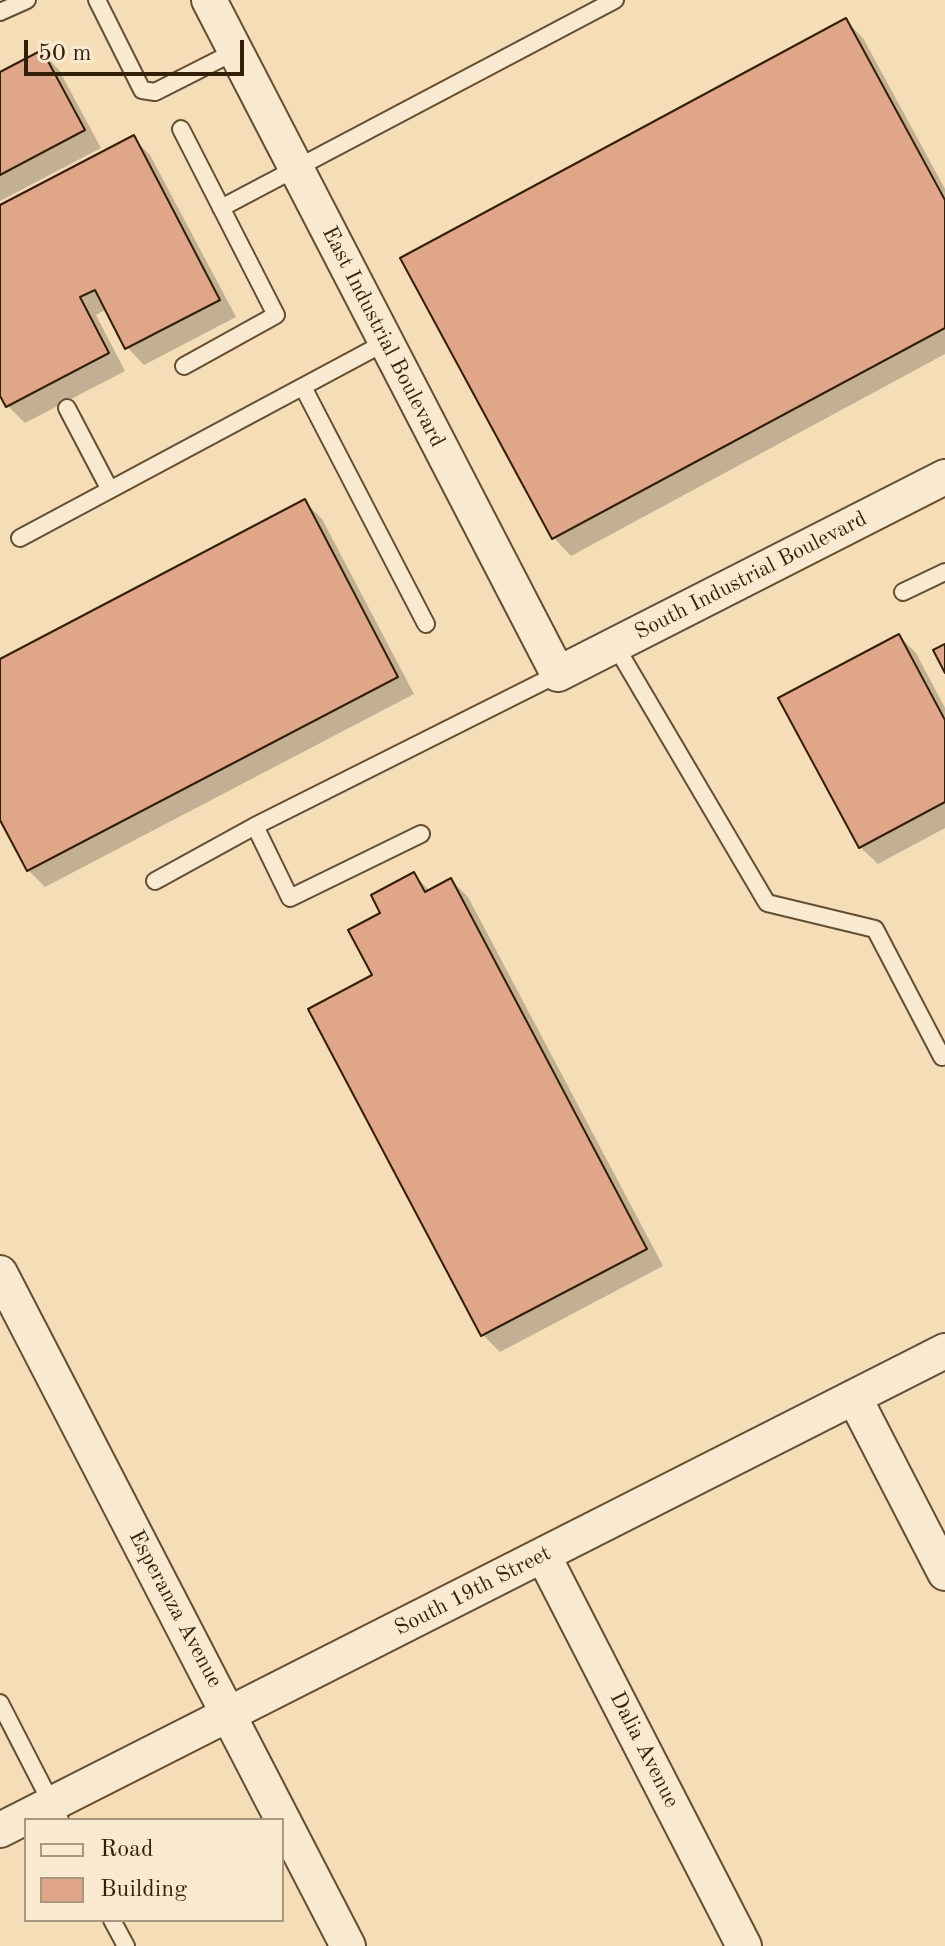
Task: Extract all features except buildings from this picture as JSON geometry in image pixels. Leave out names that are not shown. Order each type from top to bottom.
[{"type":"street","name":"East Industrial Boulevard","points":[[209,0],[558,674]]},
{"type":"street","name":"South Industrial Boulevard","points":[[558,674],[945,477]]},
{"type":"street","name":"Esperanza Avenue","points":[[0,1273],[282,1818]]},
{"type":"street","name":"South 19th Street","points":[[56,1812],[229,1714],[945,1351]]},
{"type":"street","points":[[854,1397],[945,1573]]},
{"type":"street","name":"Dalia Avenue","points":[[543,1555],[744,1946]]},
{"type":"street","name":"Esperanza Avenue","points":[[284,1821],[348,1946]]},
{"type":"street","name":"South 19th Street","points":[[0,1830],[24,1822]]},
{"type":"lane","points":[[0,12],[27,0]]},
{"type":"lane","points":[[97,0],[142,90],[155,92],[236,51]]},
{"type":"lane","points":[[221,208],[615,0]]},
{"type":"lane","points":[[181,129],[276,315],[184,366]]},
{"type":"lane","points":[[20,538],[386,342]]},
{"type":"lane","points":[[303,387],[426,624]]},
{"type":"lane","points":[[67,408],[110,490]]},
{"type":"lane","points":[[903,592],[945,572]]},
{"type":"lane","points":[[615,645],[767,903],[875,929],[942,1057]]},
{"type":"lane","points":[[155,881],[255,826],[558,674]]},
{"type":"lane","points":[[255,826],[290,898],[421,834]]},
{"type":"lane","points":[[0,1703],[56,1812]]},
{"type":"lane","points":[[113,1922],[126,1946]]}]
